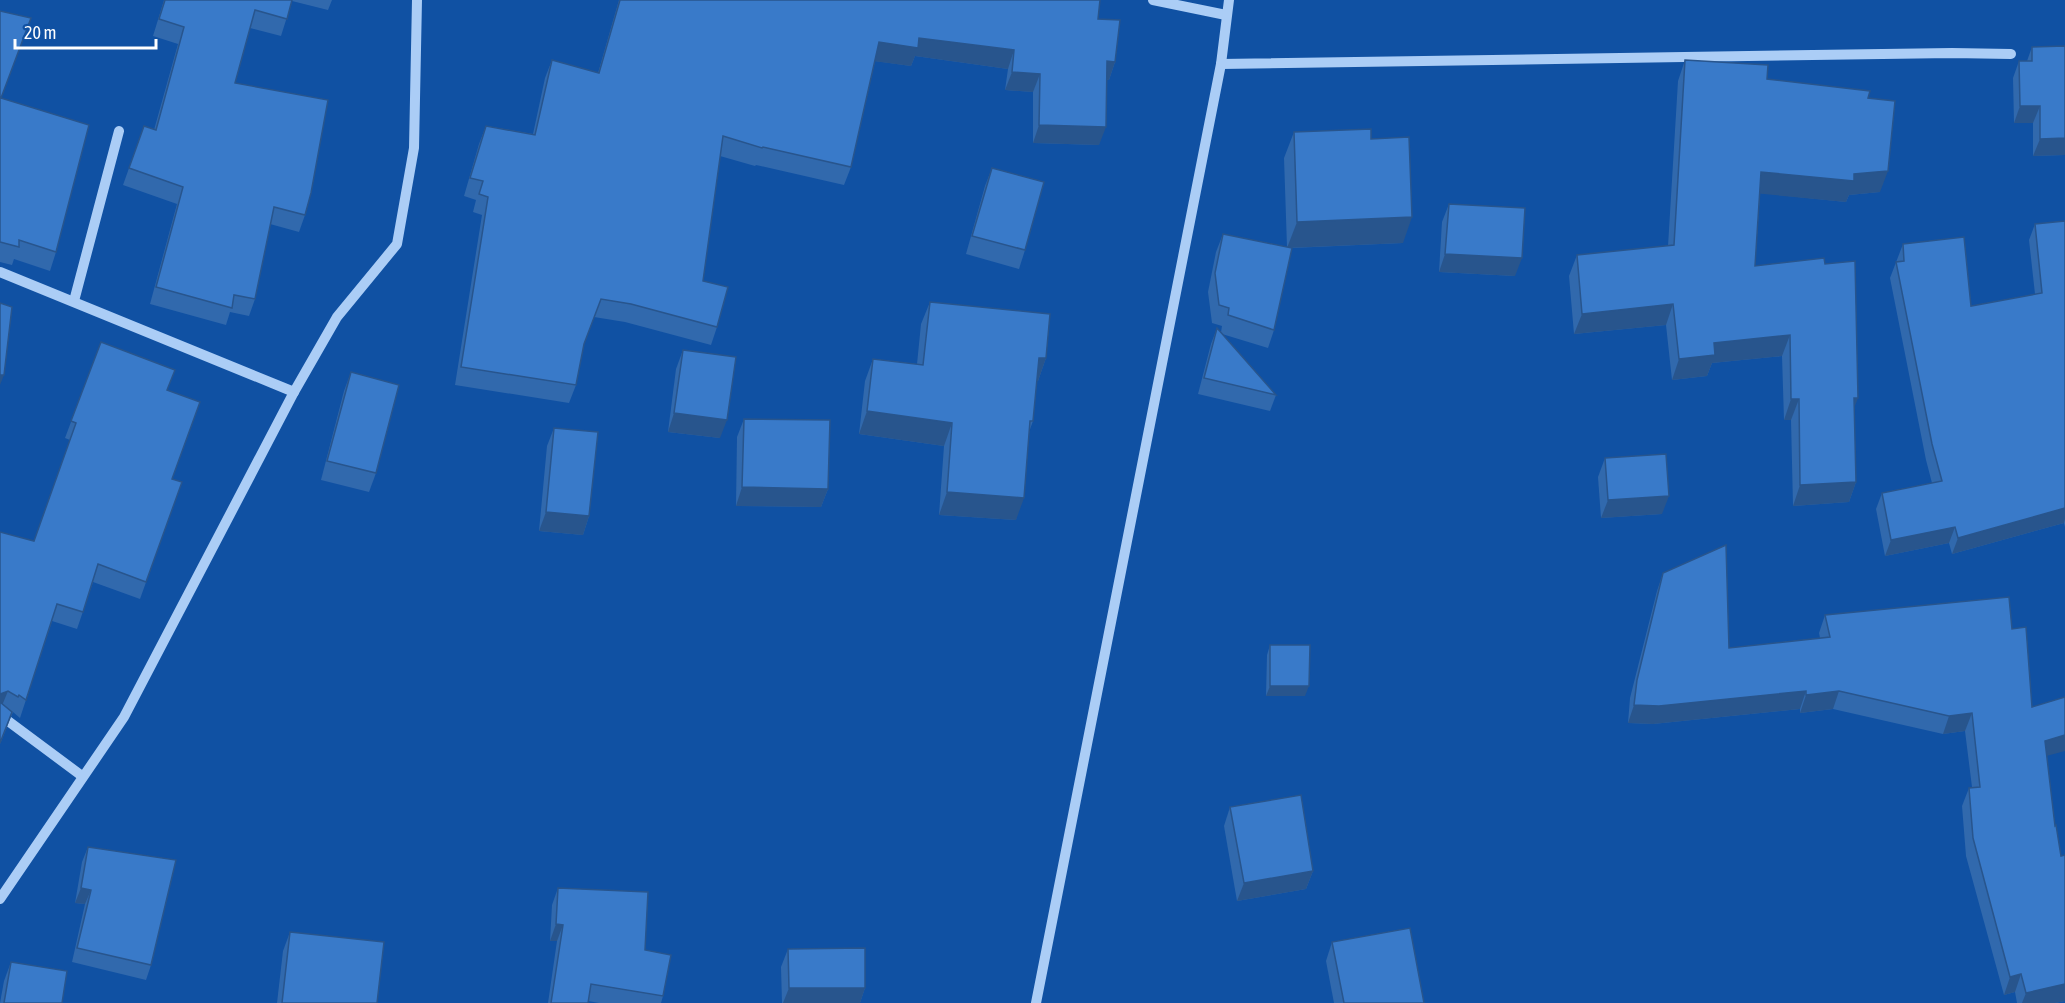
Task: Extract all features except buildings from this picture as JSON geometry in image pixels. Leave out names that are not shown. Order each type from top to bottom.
[{"type":"street","points":[[0,899],[124,717],[294,392],[337,317],[397,244],[414,148],[417,0]]},
{"type":"street","points":[[1154,0],[1226,15]]},
{"type":"street","points":[[1036,1003],[1221,64],[1229,0]]},
{"type":"street","points":[[1221,64],[2012,54]]},
{"type":"street","points":[[74,301],[119,131]]},
{"type":"street","points":[[0,272],[294,392]]},
{"type":"street","points":[[0,715],[82,776]]}]
